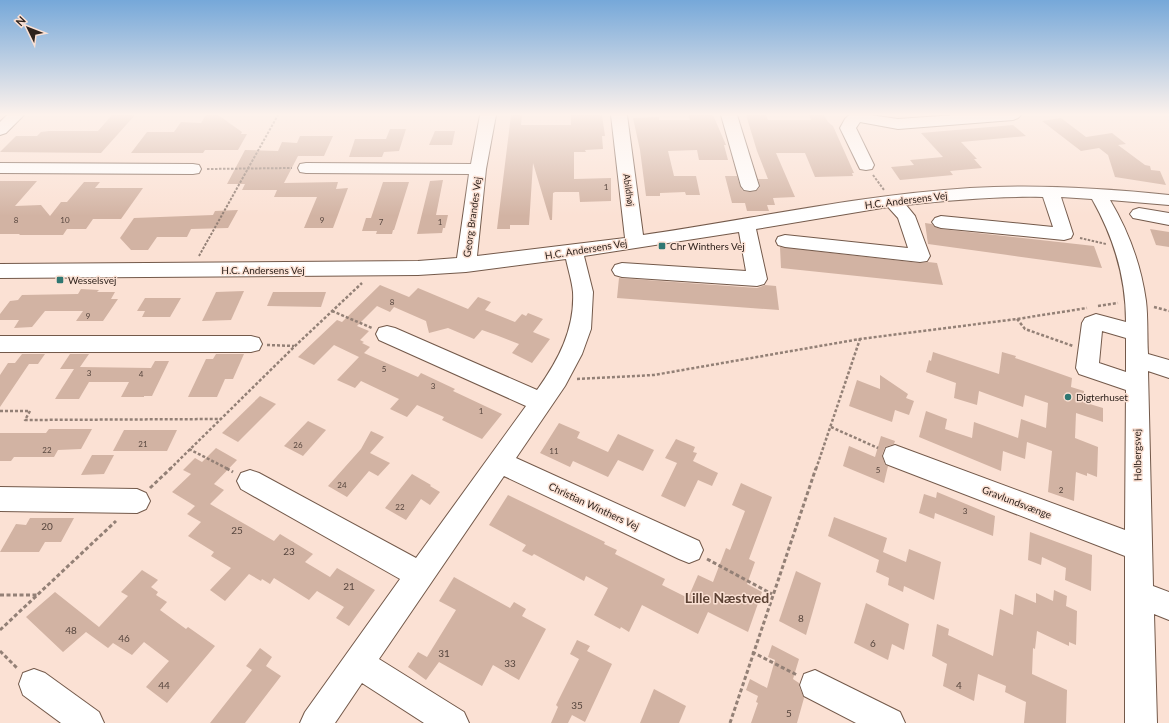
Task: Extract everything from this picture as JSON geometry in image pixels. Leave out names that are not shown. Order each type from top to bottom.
[{"type":"street","name":"Georg Brandes Vej","points":[[466,265],[482,149]]},
{"type":"street","name":"Abildhøj","points":[[624,149],[636,242]]},
{"type":"street","points":[[739,149],[750,186]]},
{"type":"street","points":[[858,149],[866,165]]},
{"type":"street","points":[[0,168],[193,169]]},
{"type":"street","name":"Georg Brandes Vej","points":[[306,168],[478,168]]},
{"type":"street","name":"H.C. Andersens Vej","points":[[0,270],[418,268],[466,265],[574,252],[744,224],[939,195],[1050,191],[1169,200]]},
{"type":"street","points":[[940,222],[1064,234],[1050,191]]},
{"type":"street","name":"Holbergsvej","points":[[1098,194],[1114,222],[1125,249],[1136,302],[1141,723]]},
{"type":"street","points":[[785,241],[920,256],[906,216],[892,201]]},
{"type":"street","points":[[1139,214],[1169,219]]},
{"type":"street","points":[[622,270],[757,279],[748,232],[744,224]]},
{"type":"street","points":[[316,723],[557,380],[571,354],[580,329],[583,292],[574,252]]},
{"type":"street","points":[[1136,332],[1096,322],[1092,323],[1087,368],[1137,385]]},
{"type":"street","points":[[387,334],[541,402]]},
{"type":"street","points":[[0,344],[251,344]]},
{"type":"street","points":[[1136,359],[1169,369]]},
{"type":"street","name":"Gravlundsvænge","points":[[895,456],[1139,548]]},
{"type":"street","name":"Christian Winthers Vej","points":[[499,462],[688,550]]},
{"type":"street","points":[[250,481],[420,575]]},
{"type":"street","points":[[0,499],[137,501]]},
{"type":"street","points":[[1139,594],[1169,606]]},
{"type":"street","points":[[358,663],[453,723]]},
{"type":"street","points":[[34,684],[88,723]]},
{"type":"street","points":[[815,685],[889,723]]},
{"type":"path","points":[[191,270],[259,149]]},
{"type":"path","points":[[866,165],[892,201]]},
{"type":"path","points":[[193,169],[306,168]]},
{"type":"path","points":[[1064,234],[1125,249]]},
{"type":"path","points":[[0,630],[222,420],[294,346],[370,276],[373,269]]},
{"type":"path","points":[[557,380],[654,375],[860,339],[1017,319],[1115,303],[1136,302]]},
{"type":"path","points":[[332,311],[387,334]]},
{"type":"path","points":[[1017,319],[1025,329],[1089,351]]},
{"type":"path","points":[[730,723],[752,652],[831,427],[860,339]]},
{"type":"path","points":[[251,344],[294,346]]},
{"type":"path","points":[[0,411],[30,411],[25,420],[222,420]]},
{"type":"path","points":[[831,427],[895,456]]},
{"type":"path","points":[[190,449],[250,481]]},
{"type":"path","points":[[688,550],[772,594]]},
{"type":"path","points":[[0,595],[37,595]]},
{"type":"path","points":[[752,652],[815,685]]},
{"type":"building","points":[[3,149],[105,149],[101,153],[0,152]]},
{"type":"building","points":[[134,149],[239,149],[238,150],[205,150],[203,153],[131,153]]},
{"type":"building","points":[[279,149],[327,149],[324,156],[298,156],[284,183],[338,182],[336,189],[348,188],[333,228],[304,228],[317,197],[274,197],[277,190],[242,190],[245,184],[227,184],[245,150],[278,151]]},
{"type":"building","points":[[352,149],[400,149],[399,151],[384,152],[382,157],[349,157]]},
{"type":"building","points":[[507,149],[603,149],[585,150],[586,152],[574,152],[574,179],[611,178],[611,201],[580,202],[579,192],[555,192],[553,193],[552,220],[550,220],[533,163],[529,225],[510,225],[510,229],[497,229]]},
{"type":"building","points":[[640,149],[725,149],[728,160],[699,160],[697,150],[668,151],[674,176],[696,176],[700,195],[686,195],[685,192],[660,193],[660,196],[646,196]]},
{"type":"building","points":[[756,149],[843,149],[854,173],[852,173],[853,176],[815,177],[805,153],[776,153],[795,197],[773,198],[775,205],[767,205],[769,211],[747,211],[745,203],[732,203],[725,176],[737,176],[743,191],[756,191],[760,187],[758,179],[768,179]]},
{"type":"building","points":[[935,149],[967,149],[977,159],[974,159],[982,168],[950,171],[953,175],[900,180],[891,167],[914,165],[910,160],[943,157]]},
{"type":"building","points":[[1078,149],[1095,149],[1081,151]]},
{"type":"building","points":[[1100,149],[1123,149],[1145,165],[1150,166],[1151,170],[1160,171],[1166,185],[1115,177],[1108,155]]},
{"type":"building","points":[[443,180],[436,215],[448,215],[445,228],[443,228],[442,233],[417,234],[430,181]]},
{"type":"building","points":[[0,181],[37,181],[15,206],[41,205],[50,216],[61,202],[67,202],[84,182],[100,182],[95,188],[143,188],[121,219],[93,219],[86,229],[67,229],[63,235],[19,235],[20,234],[0,234]]},
{"type":"building","points":[[383,182],[409,182],[394,230],[392,234],[376,234],[377,231],[362,231],[366,218],[371,218]]},
{"type":"building","points":[[238,210],[228,228],[191,229],[187,237],[157,237],[148,250],[131,250],[120,238],[134,218],[213,215],[215,211]]},
{"type":"building","points":[[925,223],[932,224],[941,229],[1094,246],[1102,268],[928,244]]},
{"type":"building","points":[[1150,229],[1169,232],[1169,247],[1156,245]]},
{"type":"building","points":[[780,247],[920,263],[937,263],[943,285],[781,268]]},
{"type":"building","points":[[619,278],[757,288],[765,285],[776,286],[779,310],[617,298]]},
{"type":"building","points":[[380,285],[409,297],[418,288],[468,309],[478,297],[491,302],[485,310],[515,322],[522,314],[526,316],[528,313],[543,319],[533,332],[550,339],[532,363],[512,353],[519,344],[482,330],[474,339],[448,328],[429,333],[426,321],[394,307],[390,312],[377,306],[357,326],[369,331],[360,340],[364,342],[362,343],[370,347],[364,353],[418,377],[421,373],[455,389],[453,391],[502,414],[482,439],[442,420],[444,417],[417,405],[407,417],[390,409],[399,399],[361,381],[355,388],[337,380],[359,357],[334,345],[314,365],[298,357],[337,320],[342,322]]},
{"type":"building","points":[[81,289],[99,290],[97,292],[115,292],[111,299],[118,299],[103,321],[76,321],[83,311],[45,311],[32,327],[14,328],[19,320],[0,320],[0,314],[10,301],[18,300],[22,295],[78,294]]},
{"type":"building","points":[[244,291],[231,320],[202,321],[216,292]]},
{"type":"building","points":[[273,292],[326,292],[321,307],[267,306]]},
{"type":"building","points":[[145,298],[181,298],[170,317],[142,317],[145,311],[137,311]]},
{"type":"building","points":[[933,352],[999,374],[1002,352],[1072,378],[1071,387],[1084,391],[1083,402],[1103,408],[1103,422],[1076,413],[1075,438],[1098,447],[1097,477],[1087,473],[1087,476],[1076,472],[1074,501],[1048,492],[1052,451],[1027,442],[1025,459],[1003,451],[1001,471],[919,437],[926,411],[947,419],[945,429],[972,438],[974,422],[1018,438],[1021,419],[1046,428],[1048,403],[1025,395],[1023,407],[979,391],[977,405],[954,398],[956,383],[926,372]]},
{"type":"building","points":[[22,354],[45,354],[38,364],[29,364],[0,407],[0,375],[8,363],[15,363]]},
{"type":"building","points":[[70,354],[89,354],[80,367],[151,368],[155,361],[169,361],[152,396],[121,397],[129,382],[89,382],[79,399],[55,399],[74,369],[60,369]]},
{"type":"building","points":[[216,354],[244,354],[233,379],[225,379],[217,397],[188,397],[206,359],[213,359]]},
{"type":"building","points":[[880,375],[908,394],[906,398],[914,401],[909,415],[895,410],[892,422],[849,406],[857,380],[880,389]]},
{"type":"building","points":[[260,396],[276,404],[238,442],[222,433]]},
{"type":"building","points":[[308,421],[326,430],[303,456],[284,446]]},
{"type":"building","points":[[559,423],[580,432],[577,438],[608,452],[618,434],[654,450],[643,471],[618,460],[608,477],[573,461],[570,467],[540,453]]},
{"type":"building","points":[[49,429],[92,429],[81,449],[58,450],[54,457],[14,457],[11,461],[0,461],[0,433],[46,433]]},
{"type":"building","points":[[124,430],[177,430],[167,451],[113,451]]},
{"type":"building","points":[[371,431],[384,437],[370,453],[390,463],[378,476],[369,471],[347,497],[328,486],[361,449]]},
{"type":"building","points":[[881,436],[895,441],[894,444],[885,447],[882,455],[885,465],[888,466],[884,483],[843,466],[849,446],[875,457]]},
{"type":"building","points":[[676,439],[695,447],[693,452],[697,453],[693,461],[718,473],[712,486],[698,480],[685,507],[661,496],[677,463],[665,458]]},
{"type":"building","points":[[216,448],[237,460],[214,484],[224,490],[210,504],[274,541],[280,534],[313,554],[305,562],[330,577],[337,568],[375,590],[349,626],[336,618],[344,607],[317,591],[309,600],[274,578],[270,584],[249,574],[225,601],[210,590],[231,568],[211,556],[214,552],[188,536],[201,522],[187,514],[195,506],[172,492],[191,474],[183,470],[195,458],[202,462]]},
{"type":"building","points":[[92,455],[114,455],[104,474],[81,475]]},
{"type":"building","points":[[412,474],[440,492],[430,505],[421,499],[406,520],[385,508]]},
{"type":"building","points":[[741,483],[772,497],[749,559],[755,562],[747,584],[762,592],[748,632],[708,612],[698,634],[642,605],[629,632],[621,627],[620,629],[594,615],[608,588],[586,576],[584,581],[534,554],[532,556],[522,551],[526,545],[489,525],[508,495],[605,542],[604,544],[617,550],[615,554],[665,579],[662,585],[688,598],[698,575],[713,582],[726,548],[730,550],[745,511],[732,505]]},
{"type":"building","points":[[937,492],[995,516],[993,536],[935,513],[934,519],[919,513],[924,494],[936,498]]},
{"type":"building","points":[[834,517],[887,538],[883,552],[906,562],[909,549],[941,562],[934,600],[904,586],[903,592],[888,585],[889,578],[876,572],[879,560],[828,536]]},
{"type":"building","points":[[30,518],[74,518],[61,542],[45,542],[39,552],[0,552],[16,524],[26,525]]},
{"type":"building","points":[[1030,532],[1092,555],[1091,591],[1065,580],[1066,568],[1042,557],[1041,565],[1028,560]]},
{"type":"building","points":[[142,570],[158,580],[151,587],[158,592],[156,595],[167,602],[160,610],[186,629],[188,627],[215,646],[167,703],[146,687],[169,661],[144,642],[132,655],[113,643],[108,648],[86,632],[63,652],[26,617],[55,592],[99,627],[128,596],[121,592]]},
{"type":"building","points":[[796,571],[821,583],[806,635],[779,621]]},
{"type":"building","points":[[454,577],[510,608],[514,602],[526,609],[522,616],[546,629],[519,680],[493,665],[482,686],[439,662],[426,680],[408,667],[418,652],[427,657],[456,610],[439,601]]},
{"type":"building","points":[[1054,590],[1067,596],[1066,606],[1077,611],[1076,645],[1069,642],[1069,646],[1037,631],[1035,649],[1033,648],[1032,674],[1067,690],[1066,723],[1024,723],[1026,702],[1005,692],[1006,686],[978,674],[974,701],[943,686],[947,664],[932,656],[937,624],[949,629],[948,635],[993,656],[1000,609],[1013,615],[1015,594],[1036,603],[1036,593],[1053,601]]},
{"type":"building","points":[[866,603],[909,624],[904,650],[892,644],[888,660],[854,643]]},
{"type":"building","points":[[577,640],[590,646],[587,651],[612,664],[585,722],[572,715],[568,723],[551,723],[558,707],[556,705],[579,659],[570,654]]},
{"type":"building","points":[[772,645],[799,659],[793,679],[799,683],[804,698],[797,723],[751,723],[758,703],[756,702],[758,696],[746,690],[750,679],[767,688],[775,660],[768,657]]},
{"type":"building","points":[[260,648],[272,657],[266,666],[281,676],[245,723],[210,723],[252,670],[246,666]]},
{"type":"building","points":[[654,689],[686,706],[679,723],[640,723]]},
{"type":"place","name":"Chr Winthers Vej","points":[[662,246]]},
{"type":"place","name":"Wesselsvej","points":[[60,280]]},
{"type":"place","name":"Digterhuset","points":[[1068,397]]},
{"type":"district","name":"Lille Næstved","points":[[727,597]]}]
